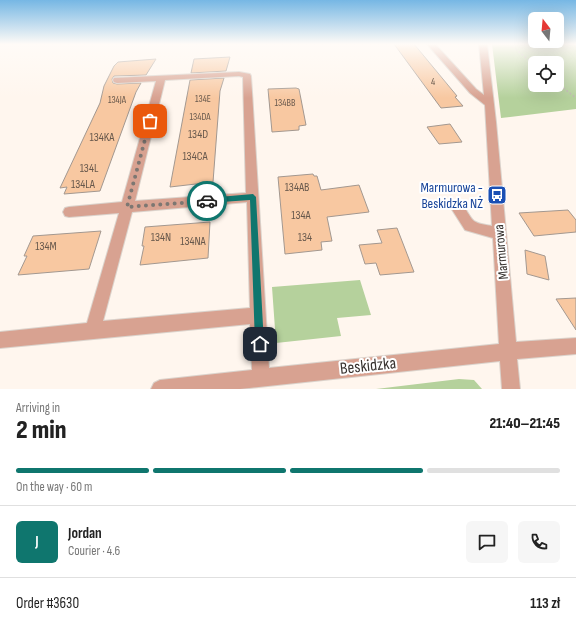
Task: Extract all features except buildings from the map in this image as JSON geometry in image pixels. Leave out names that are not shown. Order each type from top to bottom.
[{"type":"street","points":[[447,62],[473,91],[489,104]]},
{"type":"street","name":"Marmurowa","points":[[485,62],[500,234],[511,389]]},
{"type":"street","points":[[117,80],[239,74],[247,76],[261,378]]},
{"type":"street","points":[[93,330],[161,78]]},
{"type":"street","points":[[69,212],[253,197]]},
{"type":"street","points":[[457,208],[470,226],[500,234]]},
{"type":"street","points":[[0,340],[258,315]]},
{"type":"street","name":"Beskidzka","points":[[160,389],[458,356],[576,346]]},
{"type":"path","points":[[564,89],[576,98]]},
{"type":"green space","points":[[494,62],[528,62],[528,92],[564,92],[564,62],[576,62],[576,109],[501,118]]},
{"type":"green space","points":[[360,280],[371,315],[337,318],[341,336],[276,343],[272,287]]},
{"type":"green space","points":[[459,379],[474,380],[482,389],[376,389]]},
{"type":"way so far","points":[[150,121],[127,207],[207,201]]},
{"type":"place","name":"Marmurowa - Beskidzka NŻ","points":[[497,195]]},
{"type":"route","points":[[207,201],[253,197],[260,344]]}]
